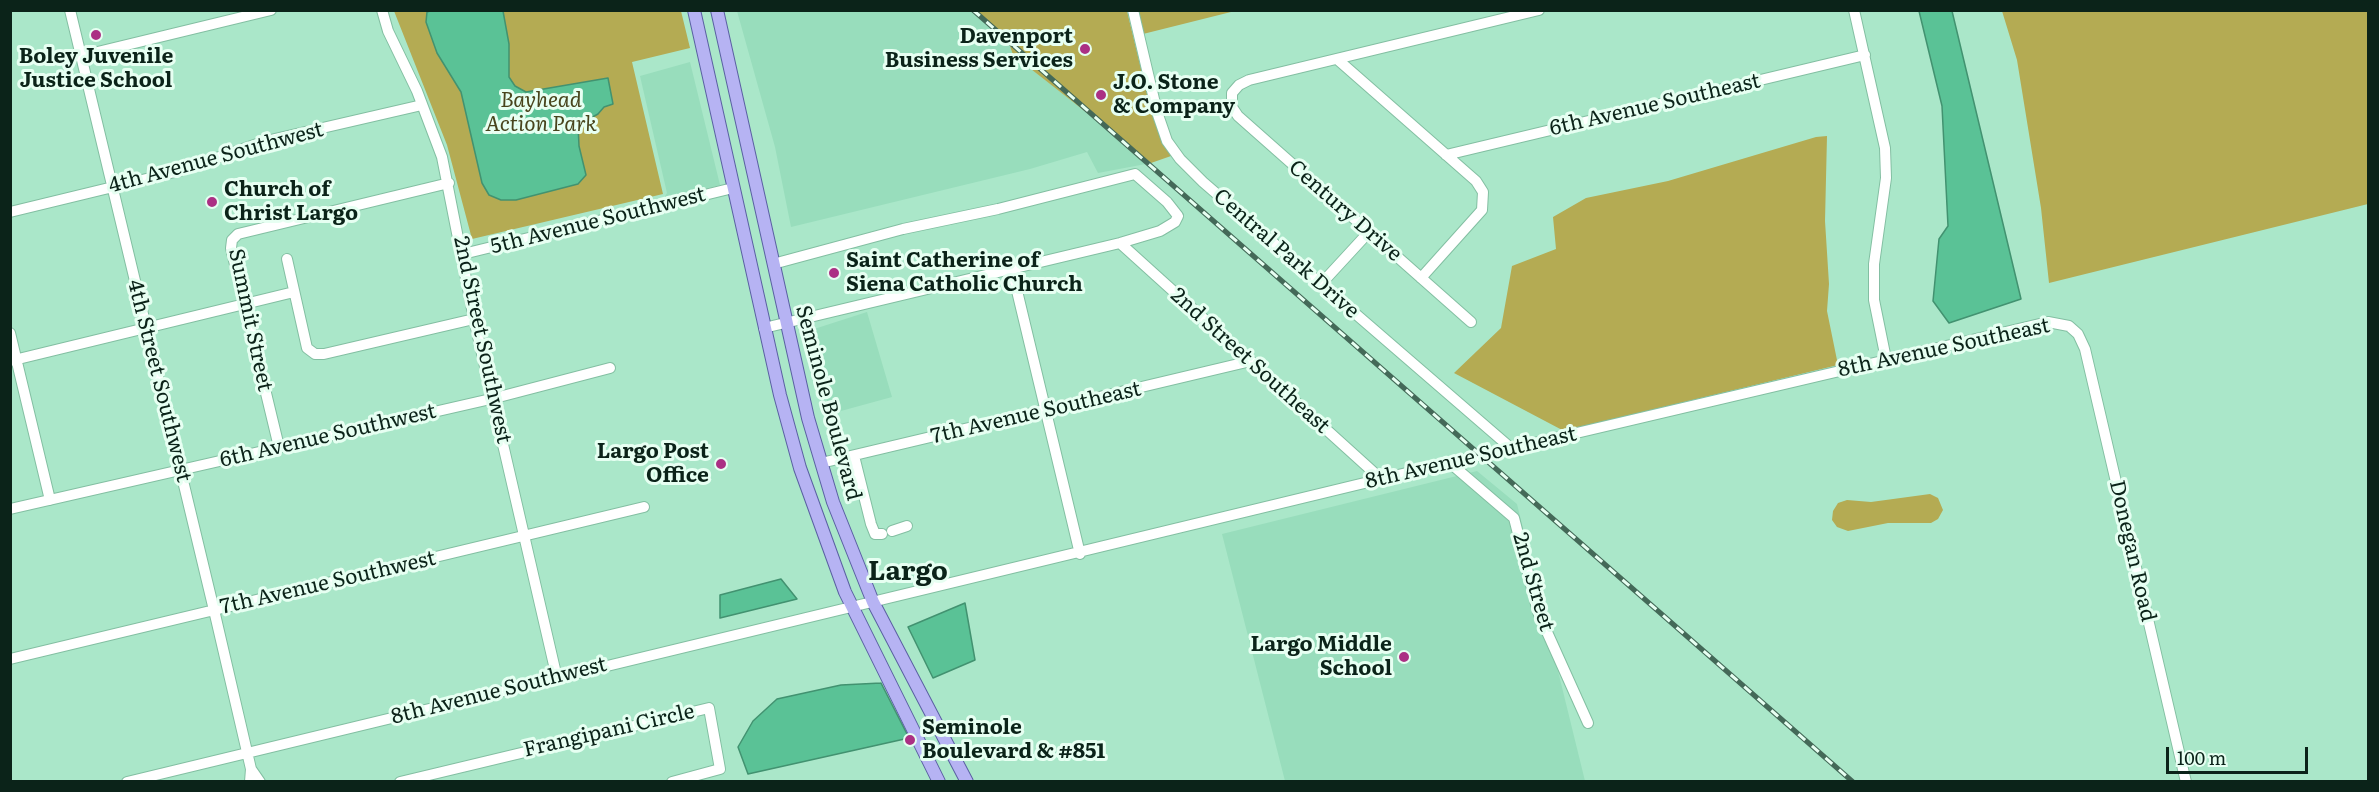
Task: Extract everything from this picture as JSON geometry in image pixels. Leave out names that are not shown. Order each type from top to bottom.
[{"type":"main road","points":[[694,13],[717,11]]},
{"type":"main road","name":"Seminole Boulevard","points":[[717,11],[772,264],[821,463],[844,533],[873,602],[967,782]]},
{"type":"main road","name":"Seminole Boulevard","points":[[694,13],[764,328],[800,468],[830,554],[852,607],[939,782]]},
{"type":"main road","points":[[733,188],[755,185]]},
{"type":"street","name":"4th Street Southwest","points":[[70,10],[251,769]]},
{"type":"street","points":[[81,56],[271,10]]},
{"type":"street","name":"2nd Street Southwest","points":[[382,10],[388,31],[437,138],[449,183],[474,319],[495,398],[556,678]]},
{"type":"street","name":"Central Park Drive","points":[[1132,10],[1157,112],[1167,141],[1179,159],[1512,449]]},
{"type":"street","points":[[1337,59],[1539,10]]},
{"type":"street","points":[[1854,10],[1885,148],[1886,178],[1875,255],[1874,288],[1879,331],[1886,359]]},
{"type":"street","name":"6th Avenue Southeast","points":[[1446,155],[1865,55]]},
{"type":"street","points":[[1337,59],[1476,181],[1483,192],[1482,210],[1421,278]]},
{"type":"street","name":"Century Drive","points":[[1337,59],[1248,80],[1232,93],[1232,107],[1238,116],[1368,233],[1471,322]]},
{"type":"street","name":"4th Avenue Southwest","points":[[10,212],[179,171],[266,141],[422,105]]},
{"type":"street","points":[[764,328],[1120,243],[1160,231],[1175,222],[1178,216],[1167,202],[1135,174],[998,209],[903,229],[772,264]]},
{"type":"street","name":"Summit Street","points":[[279,447],[231,248],[232,240],[238,234],[449,183]]},
{"type":"street","name":"5th Avenue Southwest","points":[[463,254],[733,188]]},
{"type":"street","points":[[1322,284],[1368,233]]},
{"type":"street","name":"2nd Street Southeast","points":[[1120,243],[1380,479]]},
{"type":"street","points":[[288,259],[307,348],[315,354],[474,319]]},
{"type":"street","points":[[1012,270],[1080,554]]},
{"type":"street","points":[[14,360],[294,292]]},
{"type":"street","name":"8th Avenue Southeast","points":[[873,602],[2028,325],[2048,322],[2069,326]]},
{"type":"street","name":"Donegan Road","points":[[2069,326],[2078,334],[2085,349],[2186,782]]},
{"type":"street","points":[[10,333],[14,360],[50,500]]},
{"type":"street","name":"7th Avenue Southeast","points":[[821,463],[1251,361]]},
{"type":"street","name":"6th Avenue Southwest","points":[[10,509],[495,398],[610,368]]},
{"type":"street","points":[[854,456],[875,534],[907,526]]},
{"type":"street","name":"2nd Street","points":[[1450,463],[1514,518],[1538,612],[1588,723]]},
{"type":"street","name":"7th Avenue Southwest","points":[[10,659],[644,507]]},
{"type":"street","name":"8th Avenue Southwest","points":[[127,782],[873,602]]},
{"type":"street","name":"Frangipani Circle","points":[[400,782],[709,708],[720,769],[672,782]]},
{"type":"street","points":[[250,782],[251,769]]},
{"type":"street","points":[[251,769],[260,782]]},
{"type":"shaded area","points":[[503,11],[509,44],[509,77],[515,86],[526,92],[608,78],[613,104],[604,107],[598,114],[578,125],[579,146],[586,175],[578,184],[516,200],[501,200],[489,195],[482,183],[461,92],[437,53],[426,22],[427,12]]},
{"type":"shaded area","points":[[737,11],[976,11],[1008,40],[1013,55],[1151,163],[1098,173],[1087,152],[1030,169],[791,227],[775,147]]},
{"type":"shaded area","points":[[1919,11],[1952,11],[2021,299],[1949,323],[1933,301],[1939,239],[1948,226],[1942,106]]},
{"type":"shaded area","points":[[690,62],[720,185],[641,204],[664,198],[667,193],[640,76]]},
{"type":"shaded area","points":[[867,312],[892,397],[830,414],[811,330]]},
{"type":"shaded area","name":"Largo Middle School","points":[[1477,471],[1517,504],[1585,781],[1285,781],[1222,534]]},
{"type":"shaded area","points":[[781,579],[797,599],[720,618],[720,595]]},
{"type":"shaded area","points":[[965,603],[975,660],[933,678],[908,627]]},
{"type":"shaded area","points":[[881,683],[909,738],[748,774],[738,747],[753,721],[777,699],[841,685]]},
{"type":"green space","points":[[1138,10],[1235,11],[1143,34]]},
{"type":"green space","name":"Bayhead Action Park","points":[[394,11],[681,11],[690,48],[632,62],[663,194],[472,239],[447,145]]},
{"type":"green space","points":[[976,11],[1127,11],[1152,114],[1163,143],[1171,156],[1151,163],[1013,55],[1008,40]]},
{"type":"green space","points":[[2002,11],[2368,11],[2368,204],[2049,283],[2041,208],[2017,60]]},
{"type":"green space","points":[[1827,136],[1825,221],[1829,284],[1827,311],[1838,365],[1564,431],[1454,373],[1501,328],[1512,266],[1556,249],[1553,217],[1586,198],[1668,181],[1816,137]]},
{"type":"green space","points":[[1930,494],[1938,498],[1943,510],[1938,519],[1931,523],[1888,523],[1848,531],[1837,527],[1832,520],[1833,511],[1838,503],[1847,500],[1871,502]]},
{"type":"railway","points":[[973,10],[1853,782]]},
{"type":"place","name":"Boley Juvenile Justice School","points":[[96,35]]},
{"type":"place","name":"Davenport Business Services","points":[[1085,49]]},
{"type":"place","name":"J.O. Stone & Company","points":[[1101,95]]},
{"type":"place","name":"Church of Christ Largo","points":[[212,202]]},
{"type":"place","name":"Saint Catherine of Siena Catholic Church","points":[[834,273]]},
{"type":"place","name":"Largo Post Office","points":[[721,464]]},
{"type":"place","name":"Largo Middle School","points":[[1404,657]]},
{"type":"place","name":"Seminole Boulevard & #851","points":[[910,740]]},
{"type":"district","name":"Largo","points":[[908,572]]}]
